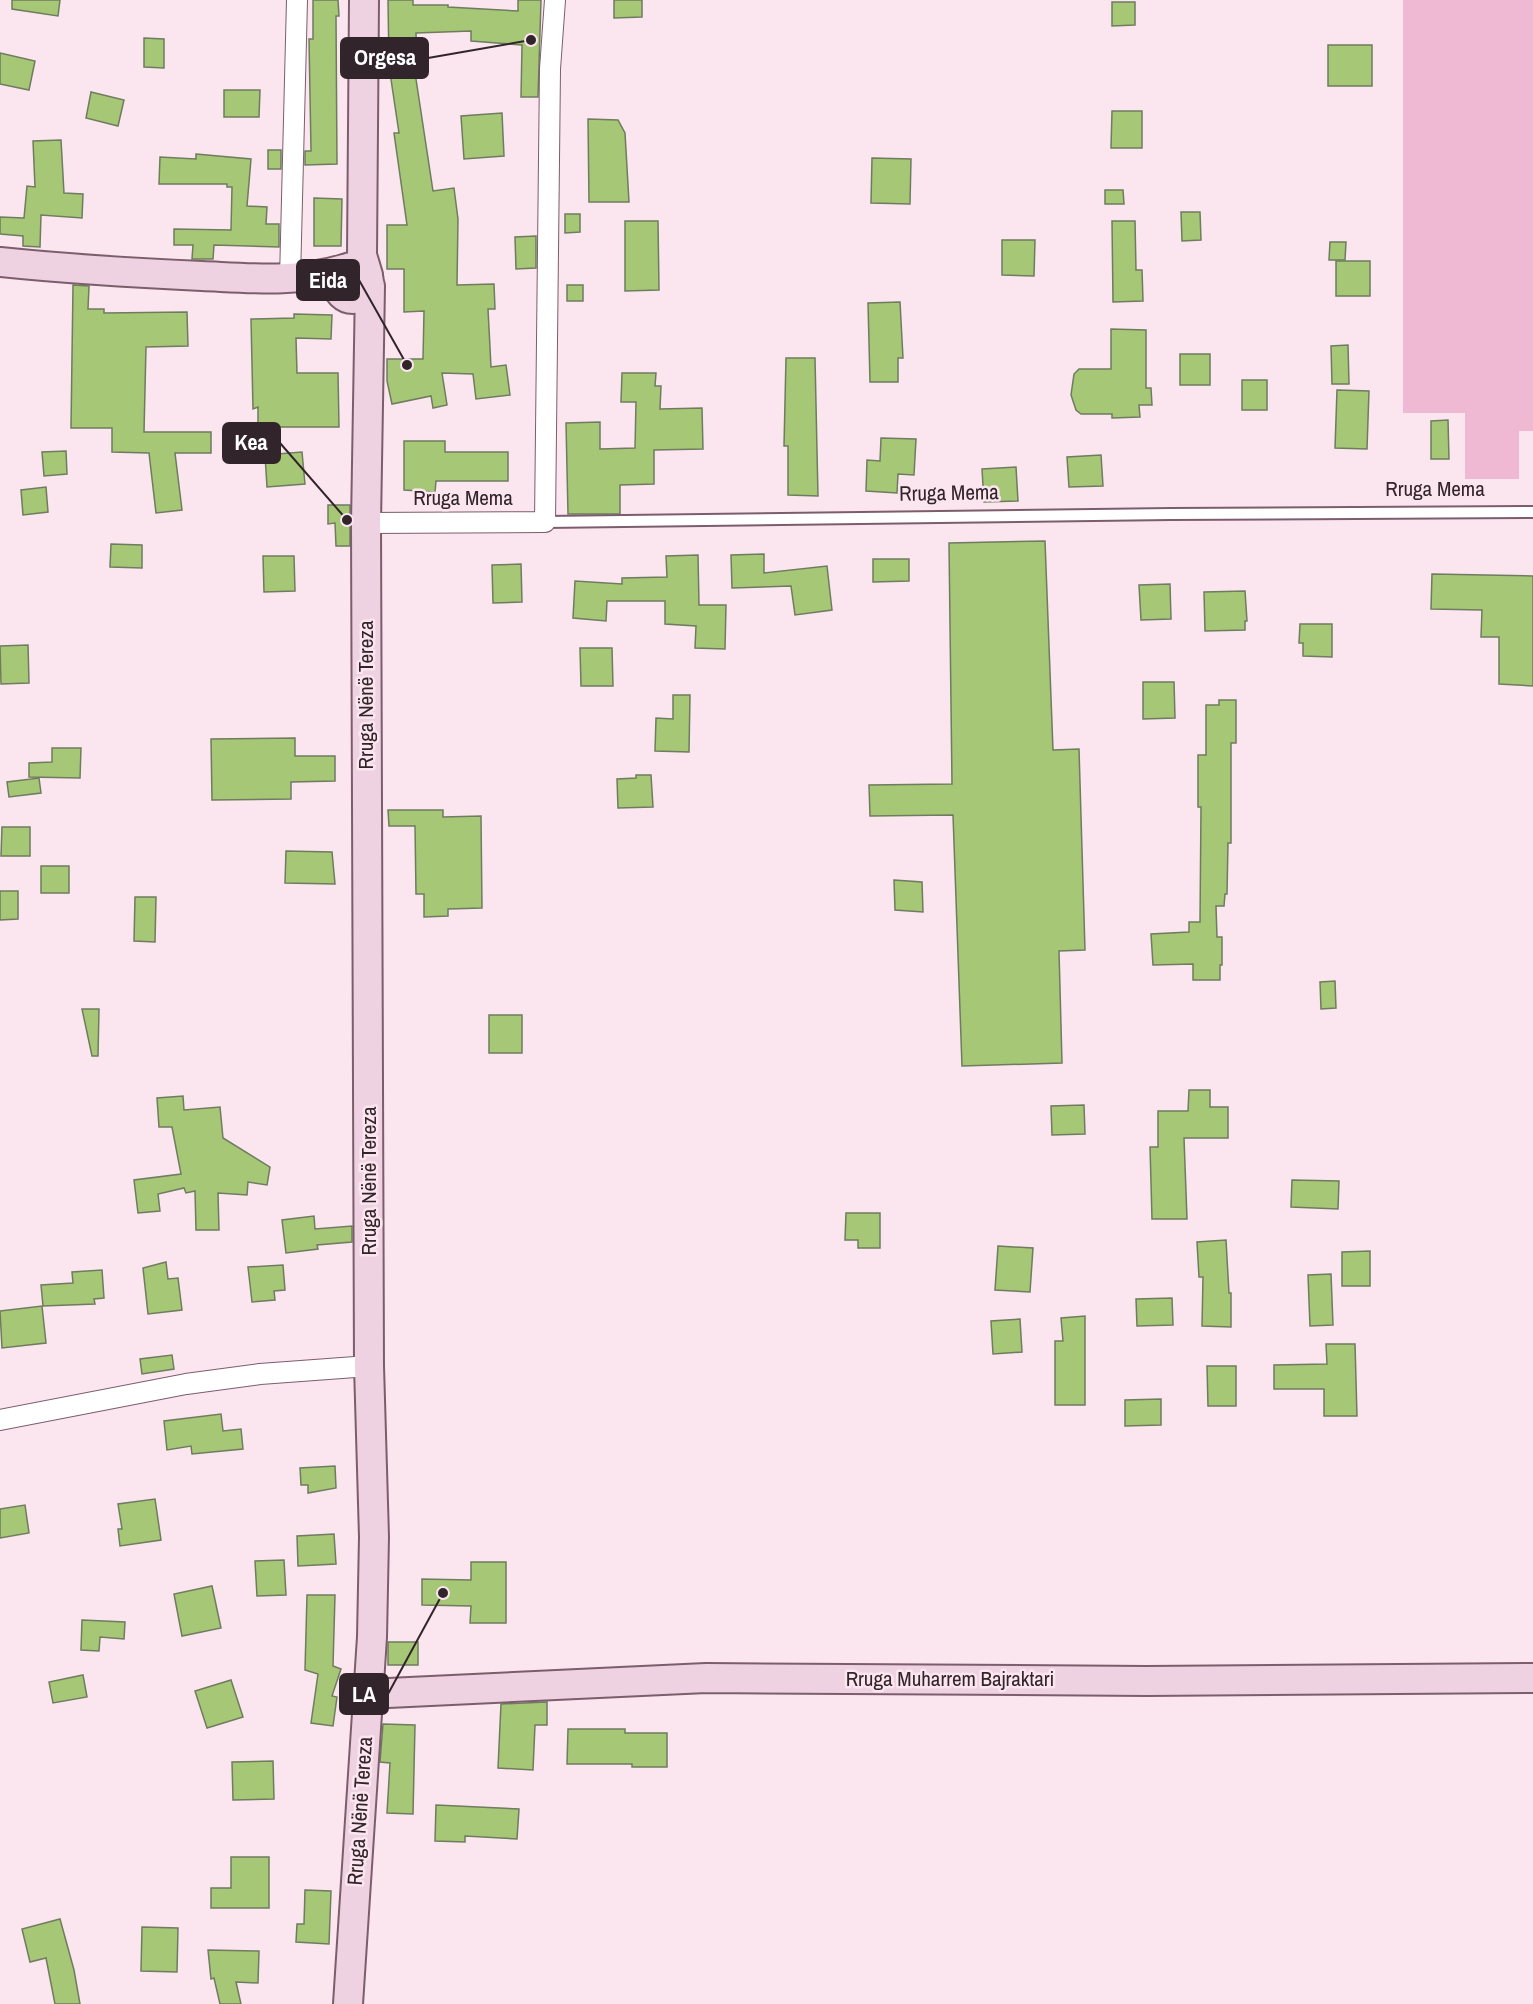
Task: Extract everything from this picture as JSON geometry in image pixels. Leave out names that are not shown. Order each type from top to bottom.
[{"type":"main road","points":[[0,262],[125,273],[290,279],[318,276],[354,278],[364,0]]},
{"type":"main road","name":"Rruga Nënë Tereza","points":[[348,2004],[372,1637],[374,1536],[369,1366],[367,358],[354,278]]},
{"type":"main road","name":"Rruga Muharrem Bajraktari","points":[[367,1694],[706,1678],[1147,1681],[1533,1678]]},
{"type":"street","points":[[290,279],[297,0]]},
{"type":"street","points":[[545,522],[550,69],[555,0]]},
{"type":"street","name":"Rruga Mema","points":[[366,523],[545,522]]},
{"type":"street","points":[[0,1420],[186,1384],[260,1374],[369,1366]]},
{"type":"lane","name":"Rruga Mema","points":[[545,522],[1533,512]]},
{"type":"shaded area","points":[[1403,0],[1533,0],[1533,431],[1519,431],[1519,479],[1465,479],[1465,413],[1403,413]]},
{"type":"building","points":[[12,0],[60,0],[58,16],[12,9]]},
{"type":"building","points":[[313,0],[338,0],[339,16],[336,16],[337,164],[305,165],[305,151],[311,151],[309,39],[313,39]]},
{"type":"building","points":[[388,0],[413,0],[413,5],[448,5],[448,7],[518,11],[518,0],[541,0],[538,97],[521,97],[522,45],[471,41],[471,31],[416,33],[417,66],[414,66],[433,191],[454,188],[458,219],[457,285],[494,284],[495,309],[488,309],[491,367],[506,365],[510,395],[476,399],[473,374],[442,373],[447,405],[433,408],[431,396],[392,404],[387,381],[387,359],[423,359],[424,311],[404,312],[404,269],[387,269],[387,225],[407,225],[394,133],[399,133],[389,66]]},
{"type":"building","points":[[614,0],[642,0],[642,17],[614,18]]},
{"type":"building","points":[[1112,2],[1135,2],[1135,25],[1112,26]]},
{"type":"building","points":[[144,38],[164,39],[164,68],[144,67]]},
{"type":"building","points":[[1328,45],[1372,45],[1372,86],[1328,86]]},
{"type":"building","points":[[0,53],[35,61],[29,90],[0,84]]},
{"type":"building","points":[[224,90],[260,90],[259,117],[224,117]]},
{"type":"building","points":[[91,92],[124,100],[118,126],[86,118]]},
{"type":"building","points":[[1112,111],[1142,111],[1142,148],[1111,148]]},
{"type":"building","points":[[502,113],[504,156],[464,159],[461,116]]},
{"type":"building","points":[[588,119],[618,120],[625,133],[629,202],[589,202]]},
{"type":"building","points":[[61,140],[64,193],[83,194],[82,218],[41,215],[40,247],[23,246],[23,236],[0,234],[0,217],[24,218],[27,186],[35,187],[33,141]]},
{"type":"building","points":[[268,150],[281,150],[281,169],[268,169]]},
{"type":"building","points":[[196,154],[251,159],[247,206],[267,207],[266,224],[279,224],[279,247],[214,245],[213,259],[192,259],[193,245],[174,245],[174,229],[231,230],[232,187],[227,187],[227,184],[159,184],[160,157],[196,159]]},
{"type":"building","points":[[872,158],[911,159],[910,204],[871,203]]},
{"type":"building","points":[[1105,190],[1123,190],[1124,204],[1105,204]]},
{"type":"building","points":[[314,198],[342,199],[341,246],[314,246]]},
{"type":"building","points":[[1181,212],[1200,212],[1201,240],[1182,241]]},
{"type":"building","points":[[565,214],[580,214],[580,232],[565,233]]},
{"type":"building","points":[[625,221],[658,221],[659,290],[625,291]]},
{"type":"building","points":[[1112,221],[1135,221],[1136,270],[1142,270],[1143,301],[1113,302]]},
{"type":"building","points":[[536,236],[536,268],[516,269],[515,237]]},
{"type":"building","points":[[1002,240],[1035,240],[1034,276],[1002,275]]},
{"type":"building","points":[[1330,242],[1346,242],[1345,260],[1329,260]]},
{"type":"building","points":[[1336,261],[1370,261],[1370,296],[1336,296]]},
{"type":"building","points":[[73,285],[89,286],[88,309],[104,309],[104,313],[187,312],[188,346],[146,347],[144,432],[211,432],[211,453],[175,453],[182,510],[156,513],[149,453],[112,452],[112,428],[71,428]]},
{"type":"building","points":[[567,285],[583,285],[583,301],[567,301]]},
{"type":"building","points":[[900,302],[903,358],[898,358],[898,382],[870,382],[868,303]]},
{"type":"building","points":[[294,314],[332,315],[331,339],[296,338],[297,373],[338,373],[339,427],[258,427],[258,407],[253,409],[251,319],[294,318]]},
{"type":"building","points":[[1111,329],[1146,330],[1146,388],[1151,388],[1152,405],[1139,405],[1140,417],[1112,418],[1112,414],[1081,414],[1076,410],[1071,395],[1074,374],[1079,369],[1111,369]]},
{"type":"building","points":[[1348,345],[1349,384],[1332,384],[1331,346]]},
{"type":"building","points":[[1180,354],[1210,354],[1210,385],[1180,385]]},
{"type":"building","points":[[786,358],[815,358],[818,496],[788,495],[788,446],[784,446]]},
{"type":"building","points":[[622,373],[656,373],[655,386],[661,386],[660,409],[702,408],[703,449],[654,450],[654,484],[620,485],[620,514],[568,514],[566,423],[600,422],[600,449],[635,448],[636,402],[621,402]]},
{"type":"building","points":[[1242,380],[1267,380],[1267,410],[1242,410]]},
{"type":"building","points":[[1337,390],[1369,391],[1367,449],[1335,448]]},
{"type":"building","points":[[1448,420],[1449,459],[1431,459],[1431,421]]},
{"type":"building","points":[[881,438],[916,439],[914,475],[898,474],[897,493],[866,491],[867,460],[880,461]]},
{"type":"building","points":[[404,441],[445,441],[445,452],[508,452],[508,481],[436,481],[435,492],[404,490]]},
{"type":"building","points":[[66,451],[67,474],[44,476],[42,452]]},
{"type":"building","points":[[302,452],[305,484],[267,487],[265,455]]},
{"type":"building","points":[[1101,455],[1103,486],[1069,487],[1067,457]]},
{"type":"building","points":[[1016,467],[1018,501],[984,502],[982,469]]},
{"type":"building","points":[[46,487],[48,512],[23,515],[21,490]]},
{"type":"building","points":[[328,505],[350,505],[350,546],[336,546],[335,523],[328,524]]},
{"type":"building","points":[[1045,541],[1053,750],[1079,749],[1085,950],[1059,951],[1062,1063],[962,1066],[953,815],[870,816],[869,785],[952,784],[949,543]]},
{"type":"building","points":[[111,544],[142,545],[142,568],[110,567]]},
{"type":"building","points":[[764,554],[764,573],[827,566],[832,610],[795,615],[791,586],[732,588],[731,555]]},
{"type":"building","points":[[698,555],[699,605],[726,605],[725,649],[695,648],[696,626],[665,624],[665,601],[607,601],[606,621],[573,618],[575,581],[622,584],[622,578],[667,577],[666,556]]},
{"type":"building","points":[[263,556],[294,556],[295,591],[264,592]]},
{"type":"building","points":[[873,559],[909,559],[909,581],[873,582]]},
{"type":"building","points":[[521,564],[522,602],[493,603],[492,565]]},
{"type":"building","points":[[1432,574],[1533,576],[1533,686],[1499,684],[1499,637],[1481,637],[1482,610],[1431,609]]},
{"type":"building","points":[[1170,584],[1171,619],[1141,620],[1139,585]]},
{"type":"building","points":[[1245,591],[1247,621],[1245,621],[1245,630],[1205,631],[1204,592]]},
{"type":"building","points":[[1300,624],[1332,624],[1332,657],[1303,656],[1303,643],[1299,643]]},
{"type":"building","points":[[28,645],[29,683],[1,684],[0,646]]},
{"type":"building","points":[[580,648],[612,648],[613,686],[581,686]]},
{"type":"building","points":[[1143,682],[1174,682],[1175,718],[1143,719]]},
{"type":"building","points":[[673,695],[690,695],[689,752],[655,751],[656,718],[673,719]]},
{"type":"building","points":[[1219,700],[1236,700],[1236,743],[1231,743],[1231,843],[1228,843],[1227,894],[1225,894],[1224,906],[1216,906],[1217,937],[1222,937],[1222,965],[1220,965],[1220,980],[1193,980],[1193,964],[1153,965],[1151,934],[1189,932],[1189,922],[1200,922],[1201,807],[1198,807],[1198,755],[1206,755],[1206,705],[1219,705]]},
{"type":"building","points":[[295,738],[295,756],[335,756],[335,781],[291,782],[291,799],[212,800],[211,739]]},
{"type":"building","points":[[52,748],[81,748],[80,778],[29,777],[29,763],[52,762]]},
{"type":"building","points":[[636,775],[651,775],[653,807],[618,808],[617,779],[636,778]]},
{"type":"building","points":[[39,778],[41,793],[9,797],[7,782]]},
{"type":"building","points":[[388,810],[443,810],[443,817],[481,816],[482,908],[448,909],[448,916],[424,917],[424,894],[416,894],[415,826],[389,826]]},
{"type":"building","points":[[2,827],[30,827],[30,856],[1,856]]},
{"type":"building","points":[[286,851],[332,852],[335,884],[285,883]]},
{"type":"building","points":[[41,866],[69,866],[69,893],[41,893]]},
{"type":"building","points":[[894,880],[922,882],[923,912],[895,910]]},
{"type":"building","points":[[0,891],[18,891],[18,919],[0,920]]},
{"type":"building","points":[[135,897],[156,897],[155,942],[134,941]]},
{"type":"building","points":[[1335,981],[1336,1008],[1321,1009],[1320,982]]},
{"type":"building","points":[[82,1009],[99,1009],[98,1056],[92,1056]]},
{"type":"building","points":[[489,1015],[522,1015],[522,1053],[489,1053]]},
{"type":"building","points":[[1189,1090],[1210,1090],[1210,1107],[1228,1107],[1228,1138],[1184,1138],[1187,1219],[1152,1219],[1150,1147],[1158,1147],[1158,1111],[1188,1111]]},
{"type":"building","points":[[183,1096],[184,1110],[220,1107],[223,1138],[270,1167],[267,1185],[248,1182],[247,1195],[218,1193],[219,1230],[196,1230],[195,1191],[186,1193],[184,1188],[158,1194],[160,1211],[138,1213],[134,1180],[181,1174],[172,1127],[159,1127],[157,1098]]},
{"type":"building","points":[[1084,1105],[1085,1134],[1052,1135],[1051,1106]]},
{"type":"building","points":[[1292,1180],[1339,1181],[1338,1209],[1291,1207]]},
{"type":"building","points":[[846,1213],[880,1213],[880,1248],[858,1248],[858,1240],[845,1240]]},
{"type":"building","points":[[314,1216],[315,1229],[352,1226],[352,1242],[317,1245],[318,1249],[286,1253],[282,1220]]},
{"type":"building","points":[[1226,1240],[1229,1293],[1231,1293],[1231,1327],[1202,1326],[1203,1277],[1199,1277],[1197,1242]]},
{"type":"building","points":[[998,1246],[1033,1248],[1030,1292],[995,1290]]},
{"type":"building","points":[[1370,1251],[1370,1286],[1342,1286],[1342,1252]]},
{"type":"building","points":[[166,1262],[168,1279],[178,1278],[182,1310],[148,1314],[143,1268]]},
{"type":"building","points":[[283,1265],[285,1290],[274,1291],[275,1300],[252,1302],[248,1267]]},
{"type":"building","points":[[102,1270],[104,1298],[94,1299],[95,1304],[43,1306],[41,1285],[73,1283],[72,1272]]},
{"type":"building","points":[[1331,1274],[1333,1325],[1310,1326],[1308,1275]]},
{"type":"building","points":[[1172,1298],[1173,1325],[1137,1326],[1136,1299]]},
{"type":"building","points":[[42,1306],[46,1343],[2,1348],[0,1311]]},
{"type":"building","points":[[1085,1316],[1085,1405],[1055,1405],[1055,1341],[1063,1341],[1061,1318]]},
{"type":"building","points":[[1020,1319],[1022,1352],[993,1354],[991,1321]]},
{"type":"building","points":[[1326,1344],[1355,1344],[1357,1416],[1324,1416],[1324,1389],[1274,1389],[1274,1365],[1327,1364]]},
{"type":"building","points":[[172,1355],[174,1369],[142,1374],[140,1359]]},
{"type":"building","points":[[1207,1366],[1236,1366],[1236,1406],[1208,1406]]},
{"type":"building","points":[[1161,1399],[1161,1425],[1125,1426],[1125,1400]]},
{"type":"building","points":[[221,1414],[223,1431],[241,1429],[243,1449],[192,1454],[191,1446],[167,1450],[164,1421]]},
{"type":"building","points":[[335,1466],[336,1488],[308,1493],[308,1485],[301,1485],[300,1468]]},
{"type":"building","points":[[155,1499],[161,1540],[120,1546],[118,1529],[122,1529],[118,1504]]},
{"type":"building","points":[[25,1505],[29,1533],[0,1538],[0,1509]]},
{"type":"building","points":[[334,1534],[336,1564],[298,1566],[297,1536]]},
{"type":"building","points":[[284,1560],[286,1595],[257,1596],[255,1561]]},
{"type":"building","points":[[471,1562],[506,1562],[506,1623],[470,1623],[471,1606],[422,1605],[422,1579],[471,1580]]},
{"type":"building","points":[[212,1586],[221,1628],[182,1636],[174,1594]]},
{"type":"building","points":[[307,1595],[335,1595],[333,1666],[341,1669],[332,1696],[337,1697],[333,1726],[311,1723],[318,1674],[305,1670]]},
{"type":"building","points":[[82,1620],[125,1622],[124,1639],[100,1637],[99,1651],[81,1650]]},
{"type":"building","points":[[388,1642],[418,1642],[418,1665],[388,1665]]},
{"type":"building","points":[[83,1675],[87,1697],[53,1703],[49,1682]]},
{"type":"building","points":[[231,1680],[243,1717],[207,1728],[195,1691]]},
{"type":"building","points":[[547,1702],[547,1725],[535,1725],[533,1770],[498,1768],[501,1704]]},
{"type":"building","points":[[383,1724],[415,1725],[413,1814],[387,1813],[390,1763],[380,1762]]},
{"type":"building","points":[[568,1729],[625,1729],[625,1733],[667,1733],[667,1767],[632,1767],[632,1764],[567,1764]]},
{"type":"building","points":[[273,1761],[274,1799],[233,1800],[232,1762]]},
{"type":"building","points":[[436,1805],[519,1809],[517,1839],[465,1836],[465,1842],[435,1841]]},
{"type":"building","points":[[231,1857],[269,1857],[269,1908],[211,1908],[211,1888],[231,1888]]},
{"type":"building","points":[[305,1890],[331,1891],[329,1944],[296,1942],[297,1924],[304,1924]]},
{"type":"building","points":[[60,1919],[74,1970],[80,2004],[55,2004],[46,1958],[30,1962],[22,1929]]},
{"type":"building","points":[[142,1927],[178,1928],[177,1972],[141,1971]]},
{"type":"building","points":[[208,1950],[259,1951],[258,1983],[236,1982],[241,2004],[220,2004],[214,1978],[211,1979]]},
{"type":"place","name":"Orgesa","points":[[531,40]]},
{"type":"place","name":"Eida","points":[[407,365]]},
{"type":"place","name":"Kea","points":[[347,520]]},
{"type":"place","name":"LA","points":[[443,1593]]}]
